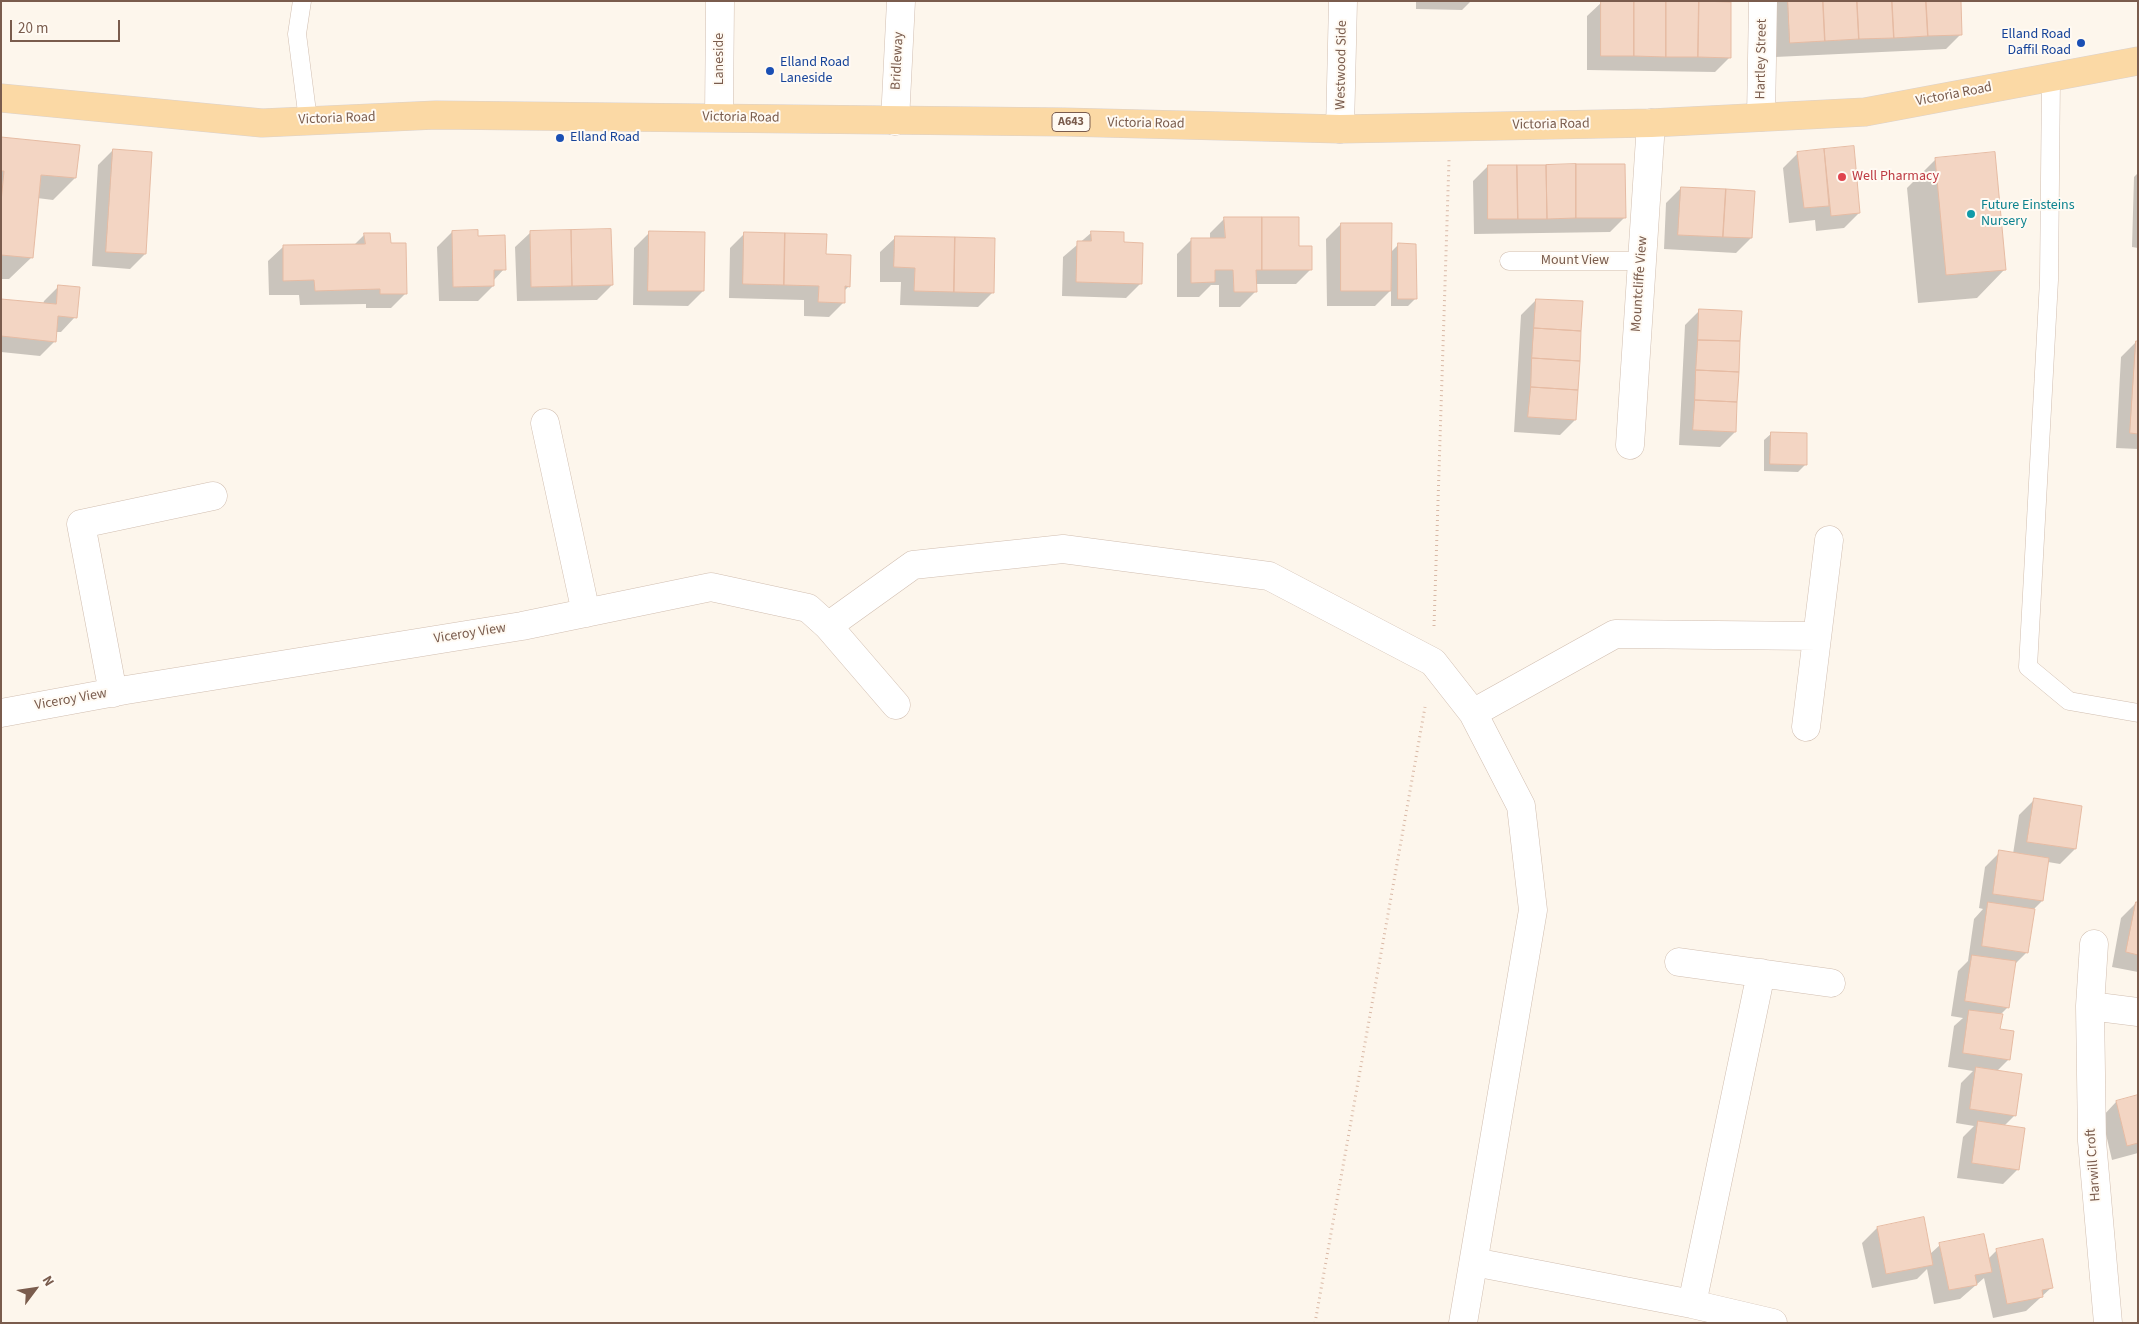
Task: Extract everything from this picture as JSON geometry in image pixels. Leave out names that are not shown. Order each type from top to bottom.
[{"type":"main road","name":"Victoria Road","points":[[1,98],[262,122],[436,115],[1064,122],[1340,129],[1651,124],[1865,112],[2051,77],[2137,56]]},
{"type":"street","name":"Laneside","points":[[719,117],[720,1]]},
{"type":"street","name":"Bridleway","points":[[895,121],[901,1]]},
{"type":"street","name":"Westwood Side","points":[[1340,129],[1343,1]]},
{"type":"street","name":"Hartley Street","points":[[1761,118],[1764,1]]},
{"type":"street","name":"Mountcliffe View","points":[[1630,445],[1651,124]]},
{"type":"street","points":[[545,423],[586,613]]},
{"type":"street","points":[[113,693],[81,524],[213,496]]},
{"type":"street","points":[[1806,727],[1828,540]]},
{"type":"street","points":[[828,626],[913,565],[1063,549],[1269,576],[1433,662],[1473,713],[1521,806],[1533,910],[1463,1323]]},
{"type":"street","name":"Viceroy View","points":[[1,713],[522,626],[711,588],[808,608],[828,626],[896,705]]},
{"type":"street","points":[[1473,713],[1614,634],[1817,636]]},
{"type":"street","name":"Harwill Croft","points":[[2094,944],[2090,1006],[2092,1141],[2108,1323]]},
{"type":"street","points":[[1679,962],[1831,983]]},
{"type":"street","points":[[1692,1304],[1761,973]]},
{"type":"street","points":[[2090,1006],[2138,1012]]},
{"type":"street","points":[[1474,1262],[1692,1304],[1774,1322]]},
{"type":"lane","points":[[302,1],[297,34],[308,120]]},
{"type":"lane","points":[[2051,77],[2049,280],[2028,667],[2068,700],[2138,713]]},
{"type":"lane","name":"Mount View","points":[[1509,261],[1642,261]]},
{"type":"path","points":[[1316,1323],[1433,662],[1450,127]]},
{"type":"building","points":[[1601,1],[1634,1],[1634,56],[1601,56]]},
{"type":"building","points":[[1634,1],[1666,1],[1666,57],[1634,56]]},
{"type":"building","points":[[1666,1],[1699,1],[1698,57],[1666,57]]},
{"type":"building","points":[[1699,1],[1731,2],[1731,58],[1698,57]]},
{"type":"building","points":[[1788,1],[1823,1],[1825,41],[1790,43]]},
{"type":"building","points":[[1823,1],[1857,1],[1859,39],[1825,41]]},
{"type":"building","points":[[1857,1],[1892,1],[1894,38],[1859,39]]},
{"type":"building","points":[[1892,1],[1926,1],[1928,36],[1894,38]]},
{"type":"building","points":[[1926,1],[1961,1],[1962,35],[1928,36]]},
{"type":"building","points":[[1,137],[80,145],[76,178],[41,175],[33,258],[1,255],[1,202],[4,171],[1,171]]},
{"type":"building","name":"Well Pharmacy","points":[[1854,146],[1860,213],[1831,216],[1824,149]]},
{"type":"building","points":[[113,149],[152,152],[146,254],[106,252]]},
{"type":"building","points":[[1824,149],[1829,206],[1804,208],[1797,152]]},
{"type":"building","name":"Future Einsteins Nursery","points":[[1995,152],[2006,270],[1946,275],[1935,158]]},
{"type":"building","points":[[1576,164],[1576,218],[1547,219],[1546,165]]},
{"type":"building","points":[[1576,164],[1625,164],[1626,218],[1576,218]]},
{"type":"building","points":[[1488,165],[1517,165],[1518,219],[1488,219]]},
{"type":"building","points":[[1517,165],[1546,165],[1547,219],[1518,219]]},
{"type":"building","points":[[1681,187],[1726,189],[1723,237],[1678,235]]},
{"type":"building","points":[[1726,189],[1755,191],[1752,238],[1723,237]]},
{"type":"building","points":[[1224,217],[1262,217],[1262,270],[1256,270],[1257,292],[1234,292],[1233,270],[1215,270],[1215,282],[1191,283],[1191,238],[1225,238]]},
{"type":"building","points":[[1262,217],[1299,217],[1299,246],[1312,246],[1312,270],[1262,270]]},
{"type":"building","points":[[1341,223],[1392,223],[1391,291],[1341,291]]},
{"type":"building","points":[[611,229],[613,285],[572,286],[571,230]]},
{"type":"building","points":[[478,230],[478,236],[505,235],[506,270],[494,270],[494,286],[453,287],[452,231]]},
{"type":"building","points":[[571,230],[572,286],[531,287],[530,231]]},
{"type":"building","points":[[649,231],[705,232],[704,291],[648,291]]},
{"type":"building","points":[[1091,231],[1124,232],[1124,242],[1143,243],[1142,284],[1076,282],[1077,241],[1091,241]]},
{"type":"building","points":[[744,232],[785,233],[784,285],[743,284]]},
{"type":"building","points":[[364,233],[390,233],[391,243],[406,243],[407,294],[380,294],[380,289],[315,291],[314,280],[283,281],[283,245],[365,244]]},
{"type":"building","points":[[785,233],[827,234],[826,254],[851,255],[850,287],[845,286],[845,303],[818,302],[819,286],[784,285]]},
{"type":"building","points":[[895,236],[955,237],[954,292],[914,291],[915,268],[894,267]]},
{"type":"building","points":[[955,237],[995,238],[994,293],[954,292]]},
{"type":"building","points":[[1398,243],[1416,244],[1417,299],[1398,299]]},
{"type":"building","points":[[58,285],[80,287],[77,318],[58,316],[56,342],[1,336],[1,299],[56,304]]},
{"type":"building","points":[[1536,299],[1583,301],[1581,331],[1534,328]]},
{"type":"building","points":[[1699,309],[1742,311],[1740,341],[1698,340]]},
{"type":"building","points":[[1534,328],[1581,331],[1580,361],[1532,358]]},
{"type":"building","points":[[1698,340],[1740,341],[1739,372],[1696,370]]},
{"type":"building","points":[[2136,341],[2138,341],[2138,434],[2130,433]]},
{"type":"building","points":[[1532,358],[1580,361],[1578,390],[1531,387]]},
{"type":"building","points":[[1696,370],[1739,372],[1737,402],[1695,400]]},
{"type":"building","points":[[1531,387],[1578,390],[1576,420],[1528,417]]},
{"type":"building","points":[[1695,400],[1737,402],[1736,432],[1693,430]]},
{"type":"building","points":[[1771,432],[1807,433],[1807,465],[1770,464]]},
{"type":"building","points":[[2034,798],[2082,806],[2076,849],[2027,842]]},
{"type":"building","points":[[1999,850],[2049,858],[2043,901],[1993,894]]},
{"type":"building","points":[[1988,902],[2035,909],[2028,953],[1982,946]]},
{"type":"building","points":[[2136,902],[2138,902],[2138,955],[2126,952]]},
{"type":"building","points":[[1972,955],[2016,961],[2009,1008],[1965,1001]]},
{"type":"building","points":[[1969,1010],[2003,1014],[2000,1029],[2014,1031],[2010,1060],[1963,1053]]},
{"type":"building","points":[[1976,1067],[2022,1074],[2016,1116],[1970,1109]]},
{"type":"building","points":[[2138,1095],[2138,1143],[2127,1146],[2116,1101]]},
{"type":"building","points":[[1978,1121],[2025,1128],[2019,1170],[1972,1163]]},
{"type":"building","points":[[1924,1217],[1933,1265],[1886,1274],[1877,1227]]},
{"type":"building","points":[[1984,1234],[1992,1272],[1975,1275],[1977,1285],[1949,1290],[1939,1243]]},
{"type":"building","points":[[2043,1239],[2053,1288],[2042,1290],[2043,1297],[2007,1304],[1996,1249]]},
{"type":"place","name":"Elland Road Daffil Road","points":[[2081,43]]},
{"type":"place","name":"Elland Road Laneside","points":[[770,71]]},
{"type":"place","name":"Elland Road","points":[[560,138]]},
{"type":"place","name":"Well Pharmacy","points":[[1842,177]]},
{"type":"place","name":"Future Einsteins Nursery","points":[[1971,214]]}]
